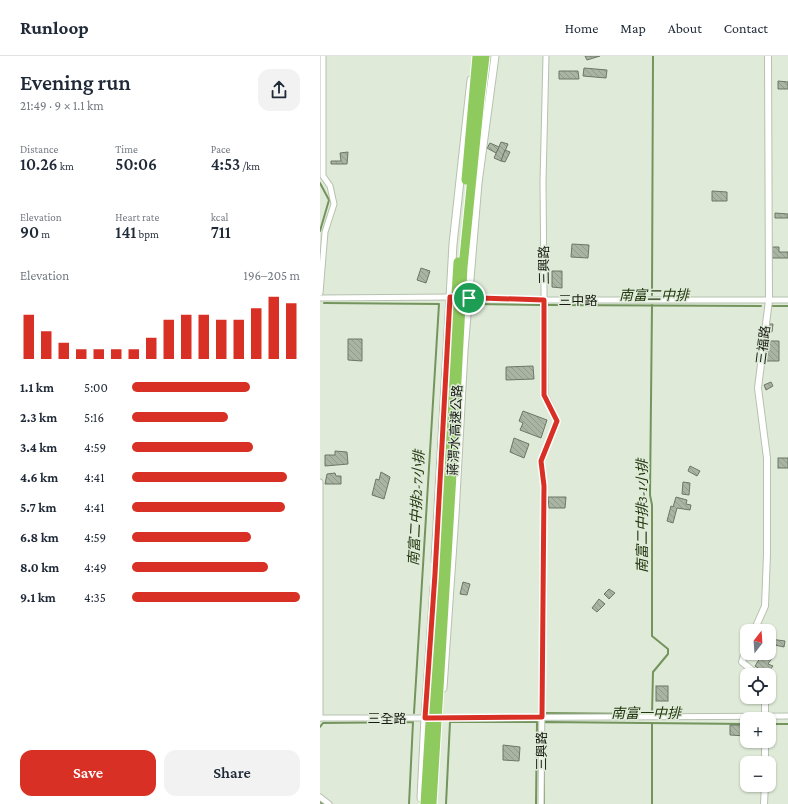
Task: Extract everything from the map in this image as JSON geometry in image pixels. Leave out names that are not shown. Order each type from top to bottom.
[{"type":"highway","name":"蔣渭水高速公路","points":[[425,804],[456,278],[477,56]]},
{"type":"highway","name":"蔣渭水高速公路","points":[[432,804],[453,466],[463,268],[480,98],[486,56]]},
{"type":"main road","points":[[421,804],[450,297],[473,56]]},
{"type":"main road","points":[[436,804],[464,351],[478,183],[494,56]]},
{"type":"street","points":[[320,294],[325,232],[334,204],[330,186],[323,176],[323,56]]},
{"type":"street","name":"三興路","points":[[541,804],[544,486],[541,461],[557,421],[544,395],[543,182],[546,56]]},
{"type":"street","name":"三福路","points":[[757,624],[765,606],[767,458],[758,388],[769,300],[768,56]]},
{"type":"street","name":"三中路","points":[[320,298],[450,297],[544,300],[788,300]]},
{"type":"street","points":[[320,482],[320,718]]},
{"type":"street","points":[[743,660],[742,662],[749,668]]},
{"type":"street","name":"三全路","points":[[776,717],[788,716]]},
{"type":"street","name":"三全路","points":[[320,718],[740,718]]},
{"type":"street","points":[[764,804],[765,792]]},
{"type":"street","points":[[320,797],[329,804]]},
{"type":"building","points":[[585,56],[600,56],[587,60]]},
{"type":"building","points":[[584,68],[607,70],[606,78],[583,76]]},
{"type":"building","points":[[559,71],[578,71],[579,79],[559,79]]},
{"type":"building","points":[[778,81],[788,82],[788,89],[778,89]]},
{"type":"building","points":[[501,142],[508,144],[501,161],[494,158]]},
{"type":"building","points":[[490,143],[499,147],[496,153],[487,148]]},
{"type":"building","points":[[505,150],[510,152],[505,162],[501,161]]},
{"type":"building","points":[[348,152],[347,164],[331,164],[331,161],[341,161],[340,153]]},
{"type":"building","points":[[712,191],[727,192],[727,201],[712,201]]},
{"type":"building","points":[[775,213],[788,214],[788,218],[775,218]]},
{"type":"building","points":[[572,244],[589,245],[588,258],[571,257]]},
{"type":"building","points":[[772,247],[779,247],[779,252],[788,252],[788,258],[772,258]]},
{"type":"building","points":[[421,268],[430,271],[426,283],[417,280]]},
{"type":"building","points":[[552,271],[562,271],[562,288],[552,287]]},
{"type":"building","points":[[768,324],[773,324],[772,332],[766,331]]},
{"type":"building","points":[[348,339],[362,339],[362,361],[348,360]]},
{"type":"building","points":[[767,341],[779,341],[779,361],[766,361]]},
{"type":"building","points":[[533,366],[534,379],[506,380],[506,367]]},
{"type":"building","points":[[771,382],[773,386],[766,390],[764,385]]},
{"type":"building","points":[[523,411],[547,420],[541,438],[520,430],[523,423],[519,421]]},
{"type":"building","points":[[514,438],[529,444],[524,458],[510,452]]},
{"type":"building","points":[[335,451],[347,452],[348,464],[325,466],[325,455],[335,455]]},
{"type":"building","points":[[778,458],[788,458],[788,468],[778,468]]},
{"type":"building","points":[[690,466],[700,471],[697,476],[688,471]]},
{"type":"building","points":[[381,472],[390,477],[384,499],[372,495],[376,479],[379,480]]},
{"type":"building","points":[[335,473],[336,476],[341,476],[341,484],[325,484],[327,474]]},
{"type":"building","points":[[683,482],[690,483],[689,495],[682,494]]},
{"type":"building","points":[[548,497],[566,497],[565,508],[549,508]]},
{"type":"building","points":[[676,497],[687,500],[686,504],[691,505],[690,510],[677,508],[673,523],[667,521],[671,506],[673,507]]},
{"type":"building","points":[[463,582],[470,584],[467,595],[460,594]]},
{"type":"building","points":[[609,589],[615,593],[609,599],[604,594]]},
{"type":"building","points":[[599,599],[605,604],[597,612],[592,608]]},
{"type":"building","points":[[776,640],[785,641],[784,647],[776,645]]},
{"type":"building","points":[[759,660],[771,660],[768,664],[773,666],[772,668],[758,668],[755,666]]},
{"type":"building","points":[[656,686],[668,686],[668,701],[656,701]]},
{"type":"building","points":[[730,725],[740,725],[740,736],[730,735]]},
{"type":"building","points":[[503,745],[520,747],[519,761],[503,760]]},
{"type":"waterway","points":[[652,295],[653,56]]},
{"type":"waterway","points":[[320,183],[329,200],[320,231]]},
{"type":"waterway","name":"南富二中排2-7小排","points":[[324,303],[439,304],[414,713]]},
{"type":"waterway","name":"南富二中排","points":[[474,304],[540,305]]},
{"type":"waterway","name":"南富二中排","points":[[546,305],[761,306]]},
{"type":"waterway","name":"南富二中排3-1小排","points":[[652,305],[650,495],[652,505],[652,636],[668,649],[668,654],[653,672],[652,714]]},
{"type":"waterway","name":"南富二中排","points":[[770,306],[788,306]]},
{"type":"waterway","points":[[544,713],[645,714]]},
{"type":"waterway","name":"南富一中排","points":[[320,727],[323,723],[413,722],[409,804]]},
{"type":"waterway","name":"南富一中排","points":[[446,804],[450,722],[537,722],[536,804]]},
{"type":"waterway","name":"南富一中排","points":[[544,725],[544,722],[740,724]]},
{"type":"waterway","points":[[652,723],[652,804]]},
{"type":"waterway","name":"南富一中排","points":[[776,724],[788,724]]},
{"type":"waterway","points":[[544,741],[544,804]]},
{"type":"route","points":[[450,297],[469,298],[544,300],[544,395],[557,421],[541,461],[544,486],[542,717],[425,718],[435,574],[450,297]]}]
